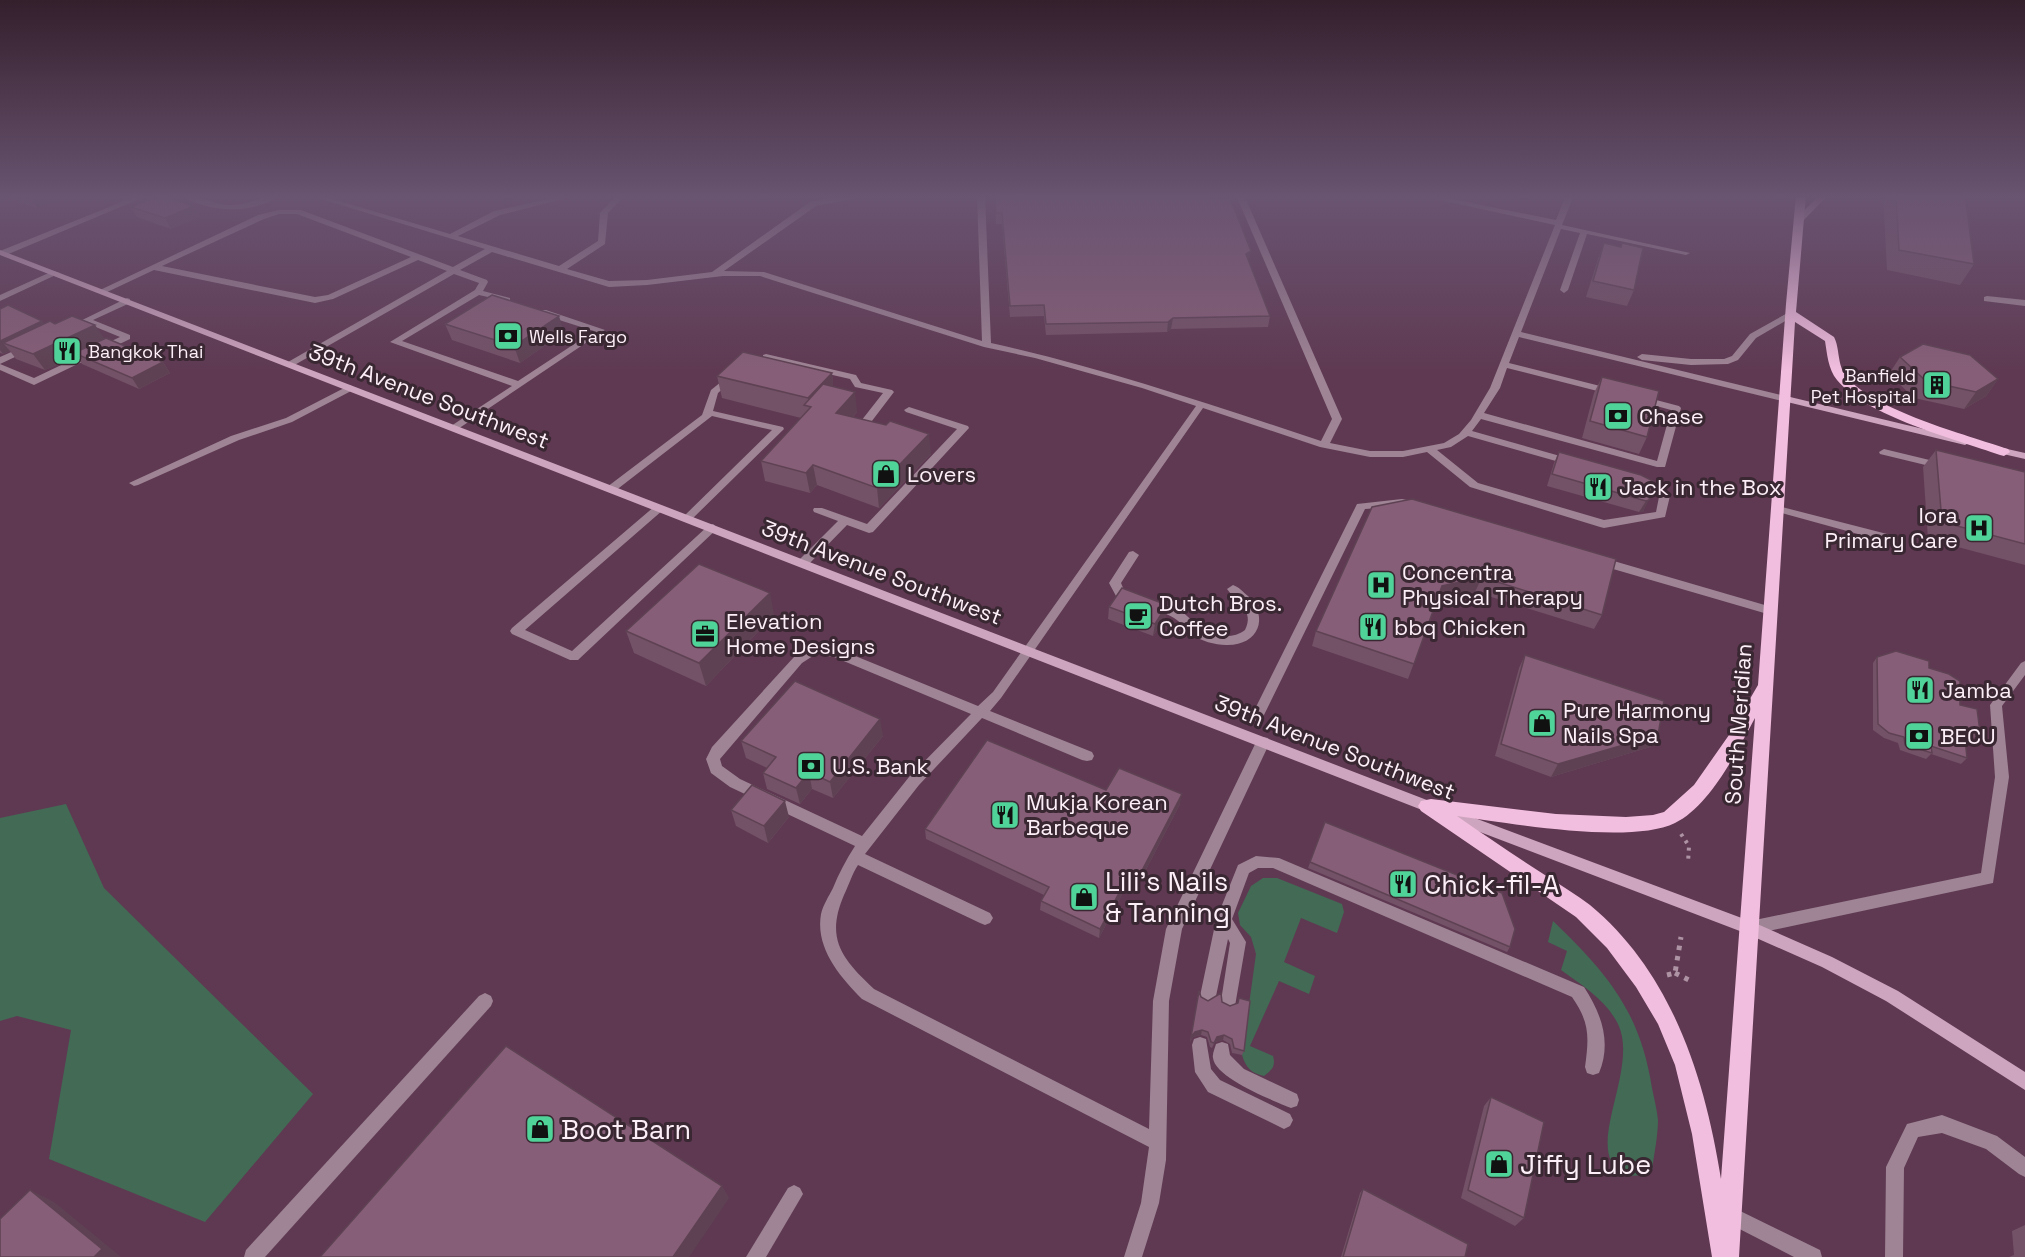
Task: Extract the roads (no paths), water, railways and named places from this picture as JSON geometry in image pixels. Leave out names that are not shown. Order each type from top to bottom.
[{"type":"main road","name":"39th Avenue Southwest","points":[[5,254],[1427,806],[1750,928],[1827,962],[1892,996],[2025,1082]]},
{"type":"main road","name":"South Meridian","points":[[1727,1257],[1796,254]]},
{"type":"main road","points":[[1791,314],[1830,339],[1840,377],[1864,396],[1890,410],[2004,452]]},
{"type":"main road","points":[[1786,399],[2024,455]]},
{"type":"main road","points":[[1427,806],[1599,825],[1644,825],[1668,819],[1698,794],[1711,779],[1767,684]]},
{"type":"main road","points":[[1427,806],[1583,911],[1614,942],[1643,980],[1666,1018],[1684,1065],[1703,1134],[1722,1257]]},
{"type":"street","points":[[102,291],[182,254]]},
{"type":"street","points":[[405,254],[484,282],[478,292],[394,342],[519,385]]},
{"type":"street","points":[[291,364],[482,254]]},
{"type":"street","points":[[505,254],[609,284],[633,284],[743,272],[761,274],[987,345],[1106,375],[1324,445],[1370,454],[1403,454],[1430,449],[1447,445],[1467,432],[1495,388],[1547,254]]},
{"type":"street","points":[[559,270],[584,254]]},
{"type":"street","points":[[713,274],[742,254]]},
{"type":"street","points":[[983,254],[987,345]]},
{"type":"street","points":[[1265,254],[1337,419],[1324,445]]},
{"type":"street","points":[[1564,290],[1577,254]]},
{"type":"street","points":[[153,267],[315,300],[330,297],[416,258]]},
{"type":"street","points":[[0,298],[56,273]]},
{"type":"street","points":[[478,292],[512,302]]},
{"type":"street","points":[[1987,299],[2025,303]]},
{"type":"street","points":[[64,331],[127,301]]},
{"type":"street","points":[[455,429],[601,330],[534,309]]},
{"type":"street","points":[[1593,351],[1691,362],[1725,362],[1735,358],[1753,336],[1791,314]]},
{"type":"street","points":[[0,367],[34,382],[127,337],[86,320]]},
{"type":"street","points":[[1516,333],[1786,399]]},
{"type":"street","points":[[0,361],[32,346]]},
{"type":"street","points":[[756,355],[853,377],[858,385],[889,392],[858,432]]},
{"type":"street","points":[[1503,364],[1621,394]]},
{"type":"street","points":[[706,416],[714,392],[739,370]]},
{"type":"street","points":[[134,483],[235,438],[289,420],[351,388]]},
{"type":"street","points":[[1479,415],[1661,465],[1676,408],[1632,397]]},
{"type":"street","points":[[1158,1143],[868,994],[847,974],[834,952],[828,934],[829,913],[838,888],[860,850],[914,781],[997,695],[1201,405]]},
{"type":"street","points":[[818,510],[868,529],[964,428],[909,410]]},
{"type":"street","points":[[611,489],[710,413],[779,429],[687,518]]},
{"type":"street","points":[[1467,432],[1586,467]]},
{"type":"street","points":[[1430,449],[1474,485],[1604,524],[1661,515],[1665,496],[1630,479]]},
{"type":"street","points":[[1884,452],[1949,468]]},
{"type":"street","points":[[1257,717],[1360,506],[1402,502],[1425,509]]},
{"type":"street","points":[[659,508],[516,632],[574,657],[713,528]]},
{"type":"street","points":[[1778,509],[1887,538]]},
{"type":"street","points":[[802,563],[845,520]]},
{"type":"street","points":[[1133,555],[1115,583],[1120,593],[1177,614],[1196,632],[1232,641],[1244,638],[1251,633],[1255,615],[1253,608],[1233,589]]},
{"type":"street","points":[[1593,559],[1771,611]]},
{"type":"street","points":[[985,918],[735,783],[716,769],[713,759],[717,751],[808,651],[818,649],[846,657],[1087,756]]},
{"type":"street","points":[[1750,928],[1988,878],[2002,777],[1996,705],[2025,666]]},
{"type":"street","points":[[1133,1257],[1150,1203],[1158,1143],[1161,1002],[1174,929],[1263,742]]},
{"type":"street","points":[[1208,996],[1224,920],[1243,869],[1256,862],[1274,862],[1578,992],[1589,1007],[1599,1030],[1593,1066]]},
{"type":"street","points":[[1224,920],[1238,942],[1229,1001]]},
{"type":"street","points":[[253,1257],[485,1001]]},
{"type":"street","points":[[1200,1045],[1203,1072],[1214,1086],[1284,1120]]},
{"type":"street","points":[[1222,1050],[1221,1058],[1238,1075],[1291,1100]]},
{"type":"street","points":[[1894,1257],[1895,1167],[1913,1130],[1942,1124],[1991,1142],[2025,1168]]},
{"type":"street","points":[[754,1257],[794,1194]]},
{"type":"street","points":[[1730,1215],[1813,1257]]},
{"type":"place","name":"Wells Fargo","points":[[508,336]]},
{"type":"place","name":"Bangkok Thai","points":[[67,351]]},
{"type":"place","name":"Banfield Pet Hospital","points":[[1937,385]]},
{"type":"place","name":"Chase","points":[[1618,416]]},
{"type":"place","name":"Lovers","points":[[886,474]]},
{"type":"place","name":"Jack in the Box","points":[[1598,487]]},
{"type":"place","name":"Iora Primary Care","points":[[1979,528]]},
{"type":"place","name":"Concentra Physical Therapy","points":[[1381,585]]},
{"type":"place","name":"Dutch Bros. Coffee","points":[[1138,616]]},
{"type":"place","name":"bbq Chicken","points":[[1373,627]]},
{"type":"place","name":"Elevation Home Designs","points":[[705,634]]},
{"type":"place","name":"Jamba","points":[[1920,690]]},
{"type":"place","name":"Pure Harmony Nails Spa","points":[[1542,723]]},
{"type":"place","name":"BECU","points":[[1919,736]]},
{"type":"place","name":"U.S. Bank","points":[[811,766]]},
{"type":"place","name":"Mukja Korean Barbeque","points":[[1005,815]]},
{"type":"place","name":"Chick-fil-A","points":[[1403,884]]},
{"type":"place","name":"Lili's Nails & Tanning","points":[[1084,897]]},
{"type":"place","name":"Boot Barn","points":[[540,1129]]},
{"type":"place","name":"Jiffy Lube","points":[[1499,1164]]}]
